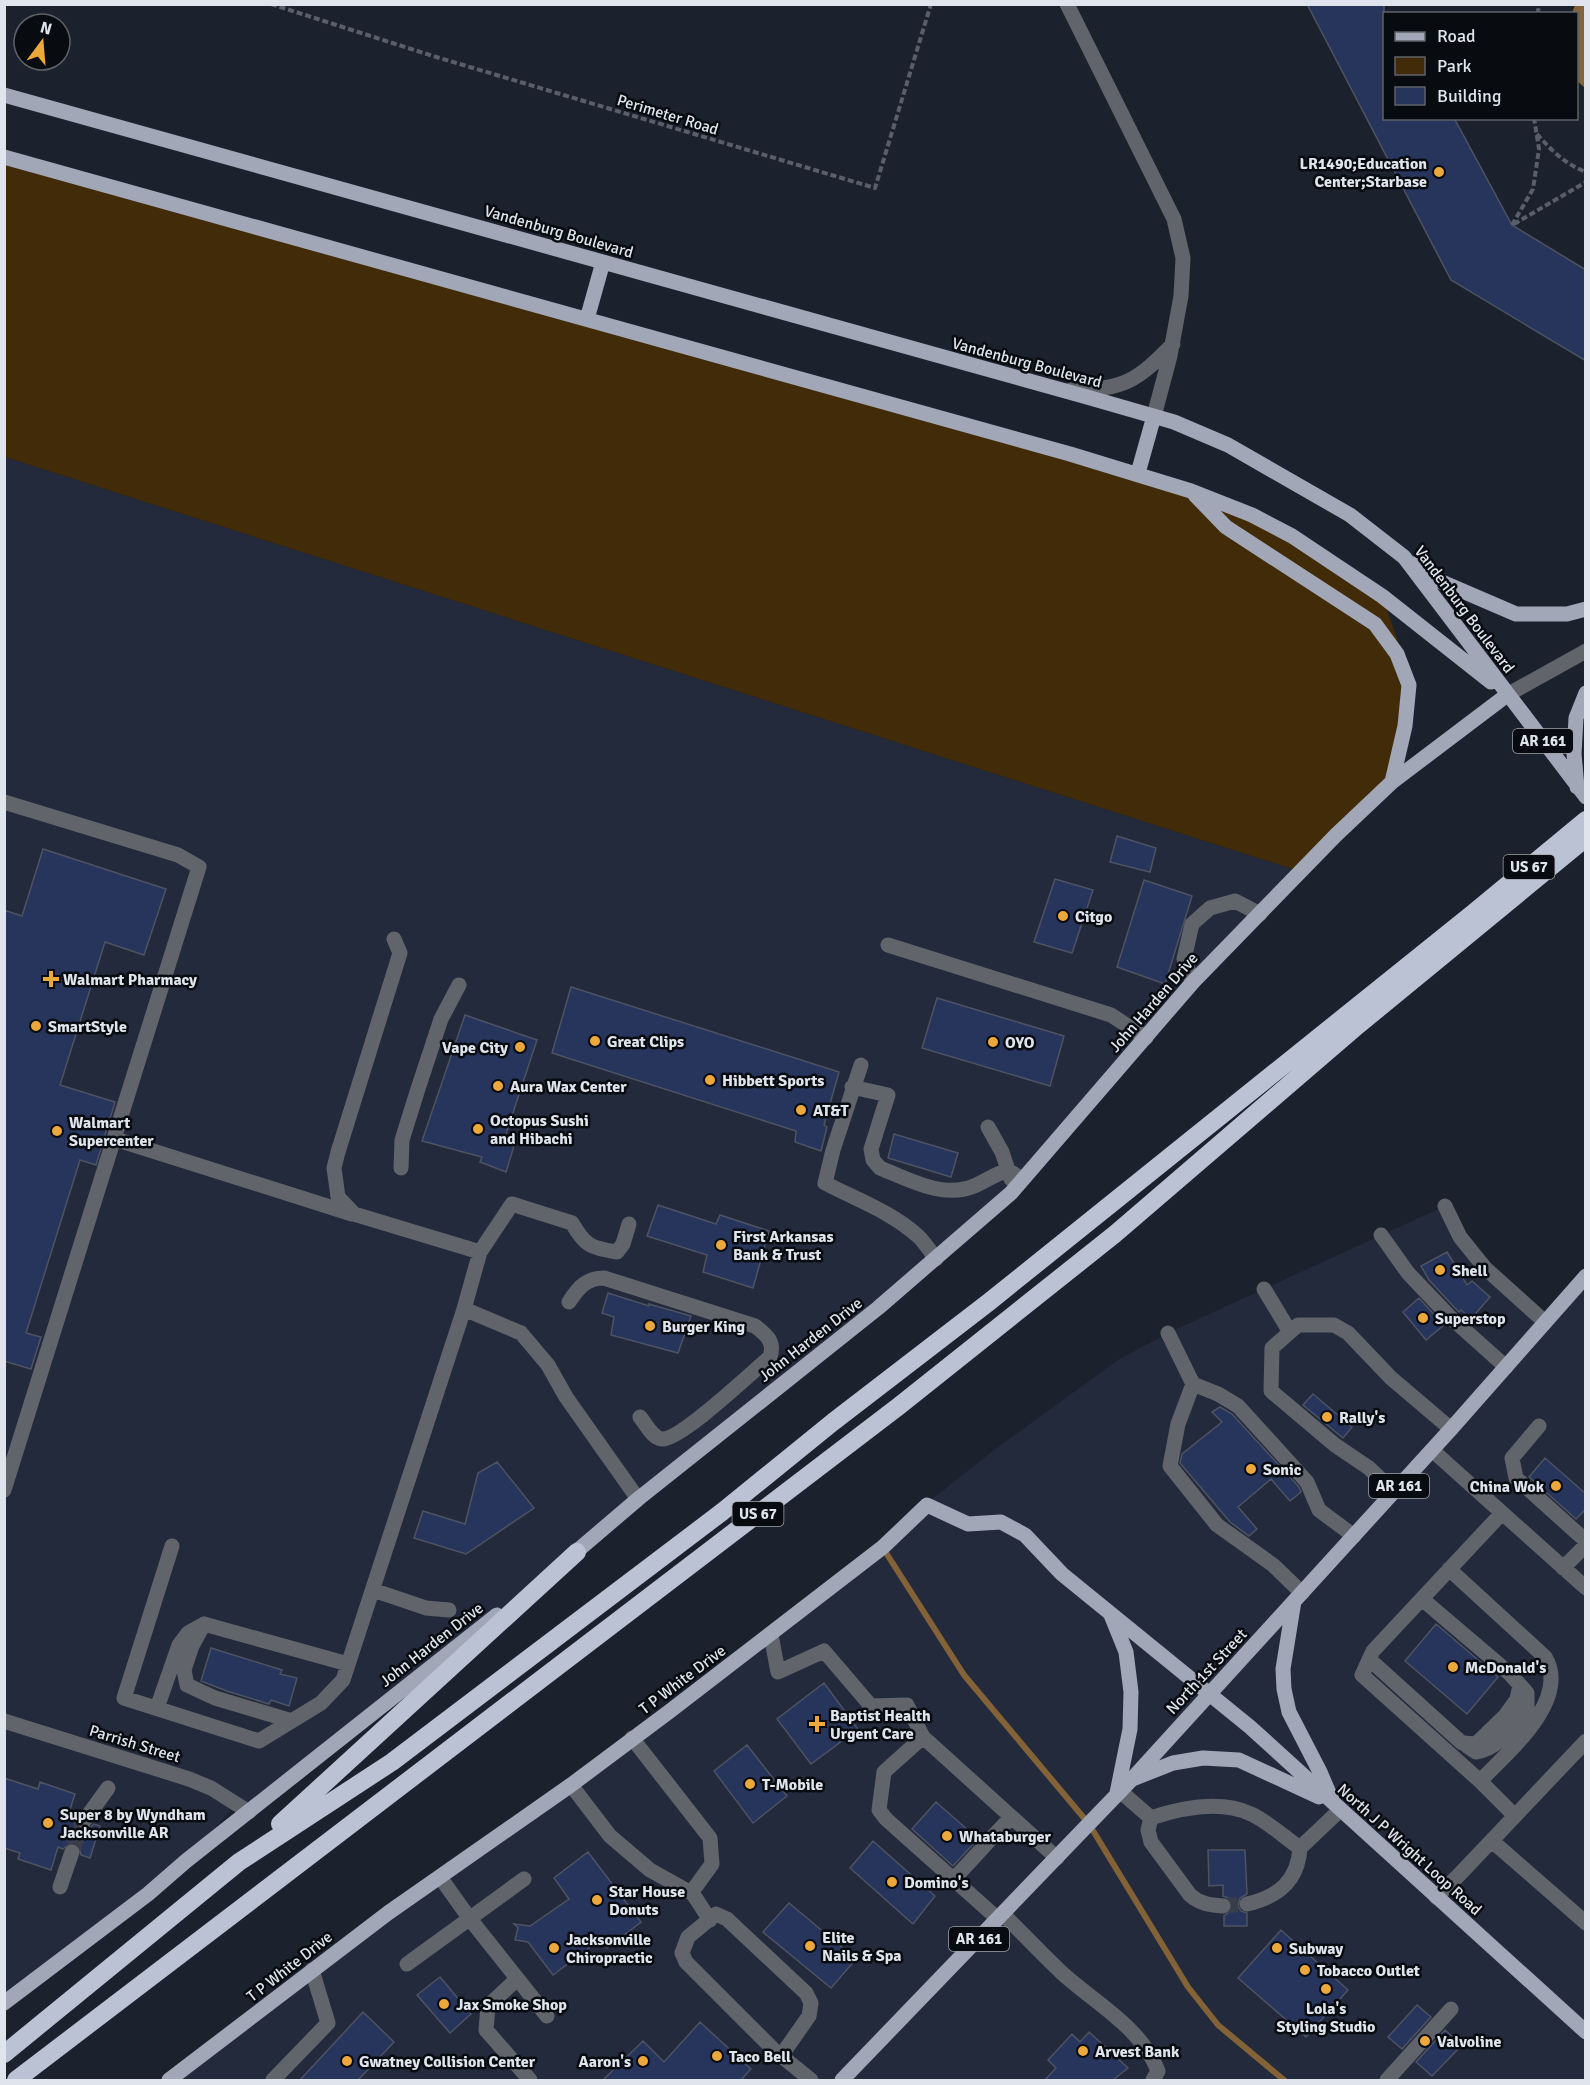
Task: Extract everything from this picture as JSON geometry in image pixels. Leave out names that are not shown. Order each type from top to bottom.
[{"type":"highway","name":"US 67","points":[[16,2080],[908,1399],[1115,1234],[1356,1027],[1586,820]]},
{"type":"highway","name":"US 67","points":[[4,2054],[239,1862],[392,1762],[722,1512],[833,1422],[1476,919],[1586,838]]},
{"type":"highway","points":[[239,1862],[577,1552]]},
{"type":"main road","name":"Vandenburg Boulevard","points":[[4,95],[1174,422],[1228,445],[1298,484],[1350,515],[1404,557],[1507,695]]},
{"type":"main road","name":"Vandenburg Boulevard","points":[[4,157],[1138,473],[1191,491],[1252,515],[1292,536],[1382,596],[1507,695]]},
{"type":"main road","points":[[587,320],[603,262]]},
{"type":"main road","points":[[1138,473],[1154,416]]},
{"type":"main road","points":[[1191,491],[1226,527],[1375,624],[1397,654],[1409,685],[1405,726],[1392,782]]},
{"type":"main road","points":[[1404,557],[1437,580],[1516,614],[1567,614],[1586,609]]},
{"type":"main road","points":[[1581,792],[1575,754],[1576,717],[1586,693]]},
{"type":"main road","name":"John Harden Drive","points":[[4,2003],[148,1894],[186,1861],[577,1552],[638,1499],[936,1259],[1011,1193],[1193,982],[1336,835],[1392,782],[1507,695]]},
{"type":"main road","name":"AR 161","points":[[1507,695],[1581,792]]},
{"type":"main road","name":"North 1st Street","points":[[851,2078],[1211,1693],[1451,1429],[1586,1276]]},
{"type":"main road","name":"T P White Drive","points":[[169,2080],[388,1913],[571,1785],[771,1635],[882,1547],[927,1505],[968,1524],[1001,1522],[1025,1535],[1062,1574],[1211,1693]]},
{"type":"main road","points":[[1298,1597],[1283,1669],[1284,1689],[1289,1712],[1336,1807]]},
{"type":"main road","points":[[1110,1613],[1126,1652],[1131,1692],[1130,1729],[1118,1794]]},
{"type":"main road","name":"North J P Wright Loop Road","points":[[1211,1693],[1586,2032]]},
{"type":"main road","points":[[1132,1779],[1173,1763],[1203,1758],[1239,1760],[1336,1807]]},
{"type":"street","points":[[1067,4],[1174,219],[1183,258],[1181,296],[1173,344],[1154,416]]},
{"type":"street","points":[[1064,390],[1096,390],[1128,382],[1153,365],[1173,344]]},
{"type":"street","name":"John Harden Drive","points":[[1507,695],[1586,651]]},
{"type":"street","points":[[4,802],[178,855],[199,867],[4,1490]]},
{"type":"street","points":[[1193,982],[1184,960],[1192,924],[1210,908],[1235,901],[1260,914]]},
{"type":"street","points":[[354,1214],[338,1197],[334,1168],[400,953],[394,939]]},
{"type":"street","points":[[888,945],[1111,1016],[1146,1038]]},
{"type":"street","points":[[401,1168],[402,1140],[417,1092],[441,1019],[459,985]]},
{"type":"street","points":[[861,1065],[852,1087],[825,1183],[883,1210],[920,1238],[936,1259]]},
{"type":"street","points":[[852,1087],[888,1095],[871,1149],[873,1160],[880,1168],[944,1191],[956,1191],[974,1186],[993,1175],[1008,1170]]},
{"type":"street","points":[[988,1127],[1002,1152],[1014,1189],[1011,1193]]},
{"type":"street","points":[[115,1139],[480,1252]]},
{"type":"street","points":[[1008,1170],[1022,1179]]},
{"type":"street","points":[[172,1546],[124,1698],[259,1741],[327,1699],[344,1680],[464,1309],[480,1252],[512,1204],[572,1223],[581,1240],[596,1249],[616,1252],[623,1244],[629,1224]]},
{"type":"street","points":[[1445,1206],[1460,1237],[1485,1268],[1545,1322]]},
{"type":"street","points":[[1381,1235],[1408,1273],[1449,1316],[1506,1367]]},
{"type":"street","points":[[569,1302],[586,1281],[604,1278],[754,1326],[767,1335],[771,1343],[770,1357],[678,1433],[661,1439],[652,1434],[640,1417]]},
{"type":"street","points":[[1264,1289],[1290,1332]]},
{"type":"street","points":[[464,1309],[521,1333],[549,1365],[566,1397],[638,1499]]},
{"type":"street","points":[[1394,1492],[1369,1468],[1335,1444],[1271,1391],[1272,1348],[1298,1325],[1334,1325],[1348,1333],[1391,1378],[1451,1429]]},
{"type":"street","points":[[1168,1333],[1193,1384],[1218,1394],[1238,1406],[1307,1482],[1319,1510],[1354,1536]]},
{"type":"street","points":[[1193,1384],[1178,1424],[1170,1466],[1217,1525],[1273,1565],[1298,1597]]},
{"type":"street","points":[[1539,1426],[1512,1458],[1516,1478],[1586,1543],[1563,1568]]},
{"type":"street","points":[[1432,1450],[1586,1588]]},
{"type":"street","points":[[1502,1513],[1373,1651],[1362,1675],[1480,1780],[1515,1816]]},
{"type":"street","points":[[1449,1569],[1545,1657],[1551,1667],[1552,1678],[1539,1716],[1530,1730],[1480,1780]]},
{"type":"street","points":[[372,1590],[426,1608],[448,1610]]},
{"type":"street","points":[[1369,1659],[1462,1743],[1476,1744],[1485,1737],[1517,1699],[1520,1685],[1422,1599]]},
{"type":"street","points":[[157,1708],[179,1645],[188,1633],[204,1624],[348,1664]]},
{"type":"street","points":[[204,1624],[192,1646],[184,1670],[187,1685],[215,1698],[292,1721]]},
{"type":"street","points":[[771,1635],[778,1672],[824,1651],[871,1706],[907,1705],[923,1737],[1057,1858]]},
{"type":"street","name":"Parrish Street","points":[[4,1721],[189,1779],[211,1788],[249,1812]]},
{"type":"street","points":[[923,1737],[884,1772],[879,1810],[953,1880],[1001,1916],[1062,1973],[1136,2036],[1152,2054],[1158,2070],[1153,2080]]},
{"type":"street","points":[[632,1738],[710,1838],[712,1864],[691,1893]]},
{"type":"street","points":[[1436,1897],[1586,1741]]},
{"type":"street","points":[[571,1785],[610,1836],[650,1870],[691,1893],[710,1920]]},
{"type":"street","points":[[84,1821],[108,1788]]},
{"type":"street","points":[[1118,1794],[1151,1818]]},
{"type":"street","points":[[1247,1904],[1270,1897],[1279,1891],[1299,1866],[1300,1848],[1336,1807]]},
{"type":"street","points":[[1151,1818],[1191,1808],[1236,1808],[1253,1814],[1300,1848]]},
{"type":"street","points":[[953,1880],[1011,1817]]},
{"type":"street","points":[[1151,1818],[1148,1830],[1150,1842],[1190,1895],[1196,1901],[1206,1905],[1223,1906]]},
{"type":"street","points":[[1492,1840],[1586,1923]]},
{"type":"street","points":[[60,1887],[72,1852]]},
{"type":"street","points":[[440,1877],[470,1919],[548,2016]]},
{"type":"street","points":[[407,1964],[524,1879]]},
{"type":"street","points":[[781,2056],[809,2016],[811,2003],[806,1993],[728,1919],[716,1914],[688,1937],[682,1953],[686,1962],[781,2056],[811,2080]]},
{"type":"street","points":[[273,2080],[328,2023],[312,1970]]},
{"type":"street","points":[[517,1979],[488,2006],[486,2030],[530,2080]]},
{"type":"street","points":[[1387,2080],[1451,2009]]},
{"type":"path","name":"Perimeter Road","points":[[271,4],[456,63],[875,188],[931,4]]},
{"type":"path","points":[[1534,120],[1539,149],[1533,189],[1512,225],[1586,182]]},
{"type":"path","points":[[1536,133],[1551,151],[1574,167],[1586,172]]},
{"type":"shaded area","points":[[1575,5],[1585,5],[1585,88],[1578,82],[1578,12],[1572,12]]},
{"type":"shaded area","points":[[5,457],[1302,872],[1022,1179],[577,1552],[249,1812],[236,1804],[186,1861],[5,2003]]},
{"type":"shaded area","points":[[1445,1206],[1460,1237],[1545,1322],[1585,1277],[1585,2080],[169,2080],[571,1785],[994,1450],[1118,1360],[1168,1333]]},
{"type":"green space","points":[[4,157],[1138,473],[1252,515],[1382,596],[1409,672],[1392,782],[1302,872],[5,457]]},
{"type":"building","name":"LR1490;Education Center;Starbase","points":[[1307,4],[1384,4],[1383,120],[1455,120],[1512,225],[1586,270],[1586,361],[1451,280]]},
{"type":"building","points":[[1117,836],[1156,848],[1150,872],[1110,862]]},
{"type":"building","name":"Walmart Supercenter","points":[[43,849],[166,889],[144,955],[105,942],[60,1085],[115,1102],[96,1165],[80,1160],[26,1333],[41,1337],[31,1369],[4,1361],[4,910],[22,916]]},
{"type":"building","name":"Citgo","points":[[1055,879],[1093,890],[1072,953],[1034,942]]},
{"type":"building","name":"Citgo","points":[[1144,880],[1192,896],[1165,984],[1117,967]]},
{"type":"building","points":[[571,987],[839,1072],[824,1125],[827,1127],[821,1151],[795,1142],[796,1131],[552,1053]]},
{"type":"building","name":"OYO","points":[[937,998],[1064,1036],[1050,1086],[922,1048]]},
{"type":"building","points":[[465,1015],[537,1040],[503,1143],[514,1146],[506,1172],[480,1162],[482,1157],[422,1141]]},
{"type":"building","points":[[894,1134],[958,1153],[951,1177],[888,1158]]},
{"type":"building","name":"First Arkansas Bank & Trust","points":[[658,1205],[716,1224],[720,1215],[769,1231],[753,1288],[703,1272],[707,1255],[647,1236]]},
{"type":"building","points":[[1447,1252],[1467,1285],[1472,1281],[1490,1297],[1471,1319],[1461,1310],[1459,1312],[1456,1309],[1429,1280],[1421,1266]]},
{"type":"building","name":"Burger King","points":[[608,1293],[691,1316],[678,1353],[611,1335],[614,1317],[602,1313]]},
{"type":"building","name":"Superstop","points":[[1419,1298],[1444,1325],[1426,1340],[1403,1312]]},
{"type":"building","name":"Rally's","points":[[1313,1394],[1352,1427],[1343,1438],[1303,1405]]},
{"type":"building","name":"Sonic","points":[[1220,1407],[1232,1414],[1299,1487],[1301,1492],[1290,1501],[1271,1479],[1238,1507],[1257,1529],[1249,1536],[1230,1522],[1180,1463],[1182,1454],[1222,1422],[1212,1412]]},
{"type":"building","name":"China Wok","points":[[1545,1458],[1586,1494],[1586,1509],[1576,1519],[1529,1477]]},
{"type":"building","points":[[497,1462],[534,1508],[466,1554],[414,1538],[423,1511],[465,1524],[478,1473]]},
{"type":"building","name":"McDonald's","points":[[1436,1624],[1498,1677],[1467,1714],[1405,1661]]},
{"type":"building","points":[[211,1648],[282,1670],[280,1674],[297,1678],[289,1706],[271,1700],[269,1704],[201,1681]]},
{"type":"building","name":"Baptist Health Urgent Care","points":[[824,1683],[858,1729],[811,1764],[777,1719]]},
{"type":"building","name":"T-Mobile","points":[[747,1745],[787,1796],[753,1823],[714,1771]]},
{"type":"building","name":"Super 8 by Wyndham Jacksonville AR","points":[[4,1778],[38,1789],[40,1782],[75,1794],[68,1816],[75,1818],[75,1825],[84,1831],[94,1824],[100,1826],[90,1858],[81,1855],[79,1845],[70,1843],[63,1849],[58,1847],[51,1870],[18,1859],[20,1853],[4,1848]]},
{"type":"building","name":"Whataburger","points":[[936,1802],[978,1839],[953,1866],[912,1829]]},
{"type":"building","name":"Domino's","points":[[873,1841],[935,1896],[913,1924],[850,1868]]},
{"type":"building","points":[[1208,1850],[1245,1850],[1247,1894],[1240,1898],[1238,1906],[1241,1911],[1247,1913],[1247,1926],[1224,1926],[1224,1916],[1231,1911],[1232,1902],[1223,1896],[1223,1885],[1209,1886]]},
{"type":"building","points":[[588,1852],[641,1922],[607,1948],[601,1939],[553,1975],[528,1942],[515,1940],[518,1928],[514,1924],[530,1926],[569,1899],[554,1878]]},
{"type":"building","name":"Elite Nails & Spa","points":[[789,1903],[856,1959],[831,1988],[763,1932]]},
{"type":"building","points":[[1281,1930],[1348,1990],[1306,2037],[1238,1978]]},
{"type":"building","name":"Jax Smoke Shop","points":[[440,1977],[471,2014],[450,2033],[417,1995]]},
{"type":"building","points":[[1417,2005],[1431,2017],[1402,2049],[1388,2037]]},
{"type":"building","name":"Gwatney Collision Center","points":[[363,2012],[394,2042],[358,2080],[300,2080]]},
{"type":"building","points":[[700,2022],[751,2069],[741,2080],[603,2080],[643,2041],[664,2062]]},
{"type":"building","points":[[1445,2030],[1462,2045],[1432,2076],[1416,2062]]},
{"type":"building","name":"Arvest Bank","points":[[1089,2032],[1128,2068],[1113,2080],[1045,2080],[1056,2068],[1048,2060],[1072,2034],[1080,2042]]},
{"type":"waterway","points":[[883,1548],[964,1675],[1089,1824],[1188,1987],[1218,2025],[1284,2080]]},
{"type":"tunnel","points":[[72,1852],[84,1821]]},
{"type":"tunnel","points":[[1223,1906],[1247,1904]]},
{"type":"place","name":"LR1490;Education Center;Starbase","points":[[1439,172]]},
{"type":"place","name":"Citgo","points":[[1063,916]]},
{"type":"place","name":"Walmart Pharmacy","points":[[51,979]]},
{"type":"place","name":"SmartStyle","points":[[36,1026]]},
{"type":"place","name":"Great Clips","points":[[595,1041]]},
{"type":"place","name":"OYO","points":[[993,1042]]},
{"type":"place","name":"Vape City","points":[[520,1047]]},
{"type":"place","name":"Hibbett Sports","points":[[710,1080]]},
{"type":"place","name":"Aura Wax Center","points":[[498,1086]]},
{"type":"place","name":"AT&T","points":[[801,1110]]},
{"type":"place","name":"Octopus Sushi and Hibachi","points":[[478,1129]]},
{"type":"place","name":"Walmart Supercenter","points":[[57,1131]]},
{"type":"place","name":"First Arkansas Bank & Trust","points":[[721,1245]]},
{"type":"place","name":"Shell","points":[[1440,1270]]},
{"type":"place","name":"Superstop","points":[[1423,1318]]},
{"type":"place","name":"Burger King","points":[[650,1326]]},
{"type":"place","name":"Rally's","points":[[1327,1417]]},
{"type":"place","name":"Sonic","points":[[1251,1469]]},
{"type":"place","name":"China Wok","points":[[1556,1486]]},
{"type":"place","name":"McDonald's","points":[[1453,1667]]},
{"type":"place","name":"Baptist Health Urgent Care","points":[[817,1724]]},
{"type":"place","name":"T-Mobile","points":[[750,1784]]},
{"type":"place","name":"Super 8 by Wyndham Jacksonville AR","points":[[48,1823]]},
{"type":"place","name":"Whataburger","points":[[947,1836]]},
{"type":"place","name":"Domino's","points":[[892,1882]]},
{"type":"place","name":"Star House Donuts","points":[[597,1900]]},
{"type":"place","name":"Elite Nails & Spa","points":[[810,1946]]},
{"type":"place","name":"Jacksonville Chiropractic","points":[[554,1948]]},
{"type":"place","name":"Subway","points":[[1277,1948]]},
{"type":"place","name":"Tobacco Outlet","points":[[1305,1970]]},
{"type":"place","name":"Lola's Styling Studio","points":[[1326,1989]]},
{"type":"place","name":"Jax Smoke Shop","points":[[444,2004]]},
{"type":"place","name":"Valvoline","points":[[1425,2041]]},
{"type":"place","name":"Arvest Bank","points":[[1083,2051]]},
{"type":"place","name":"Taco Bell","points":[[717,2056]]},
{"type":"place","name":"Gwatney Collision Center","points":[[347,2061]]},
{"type":"place","name":"Aaron's","points":[[643,2061]]}]
